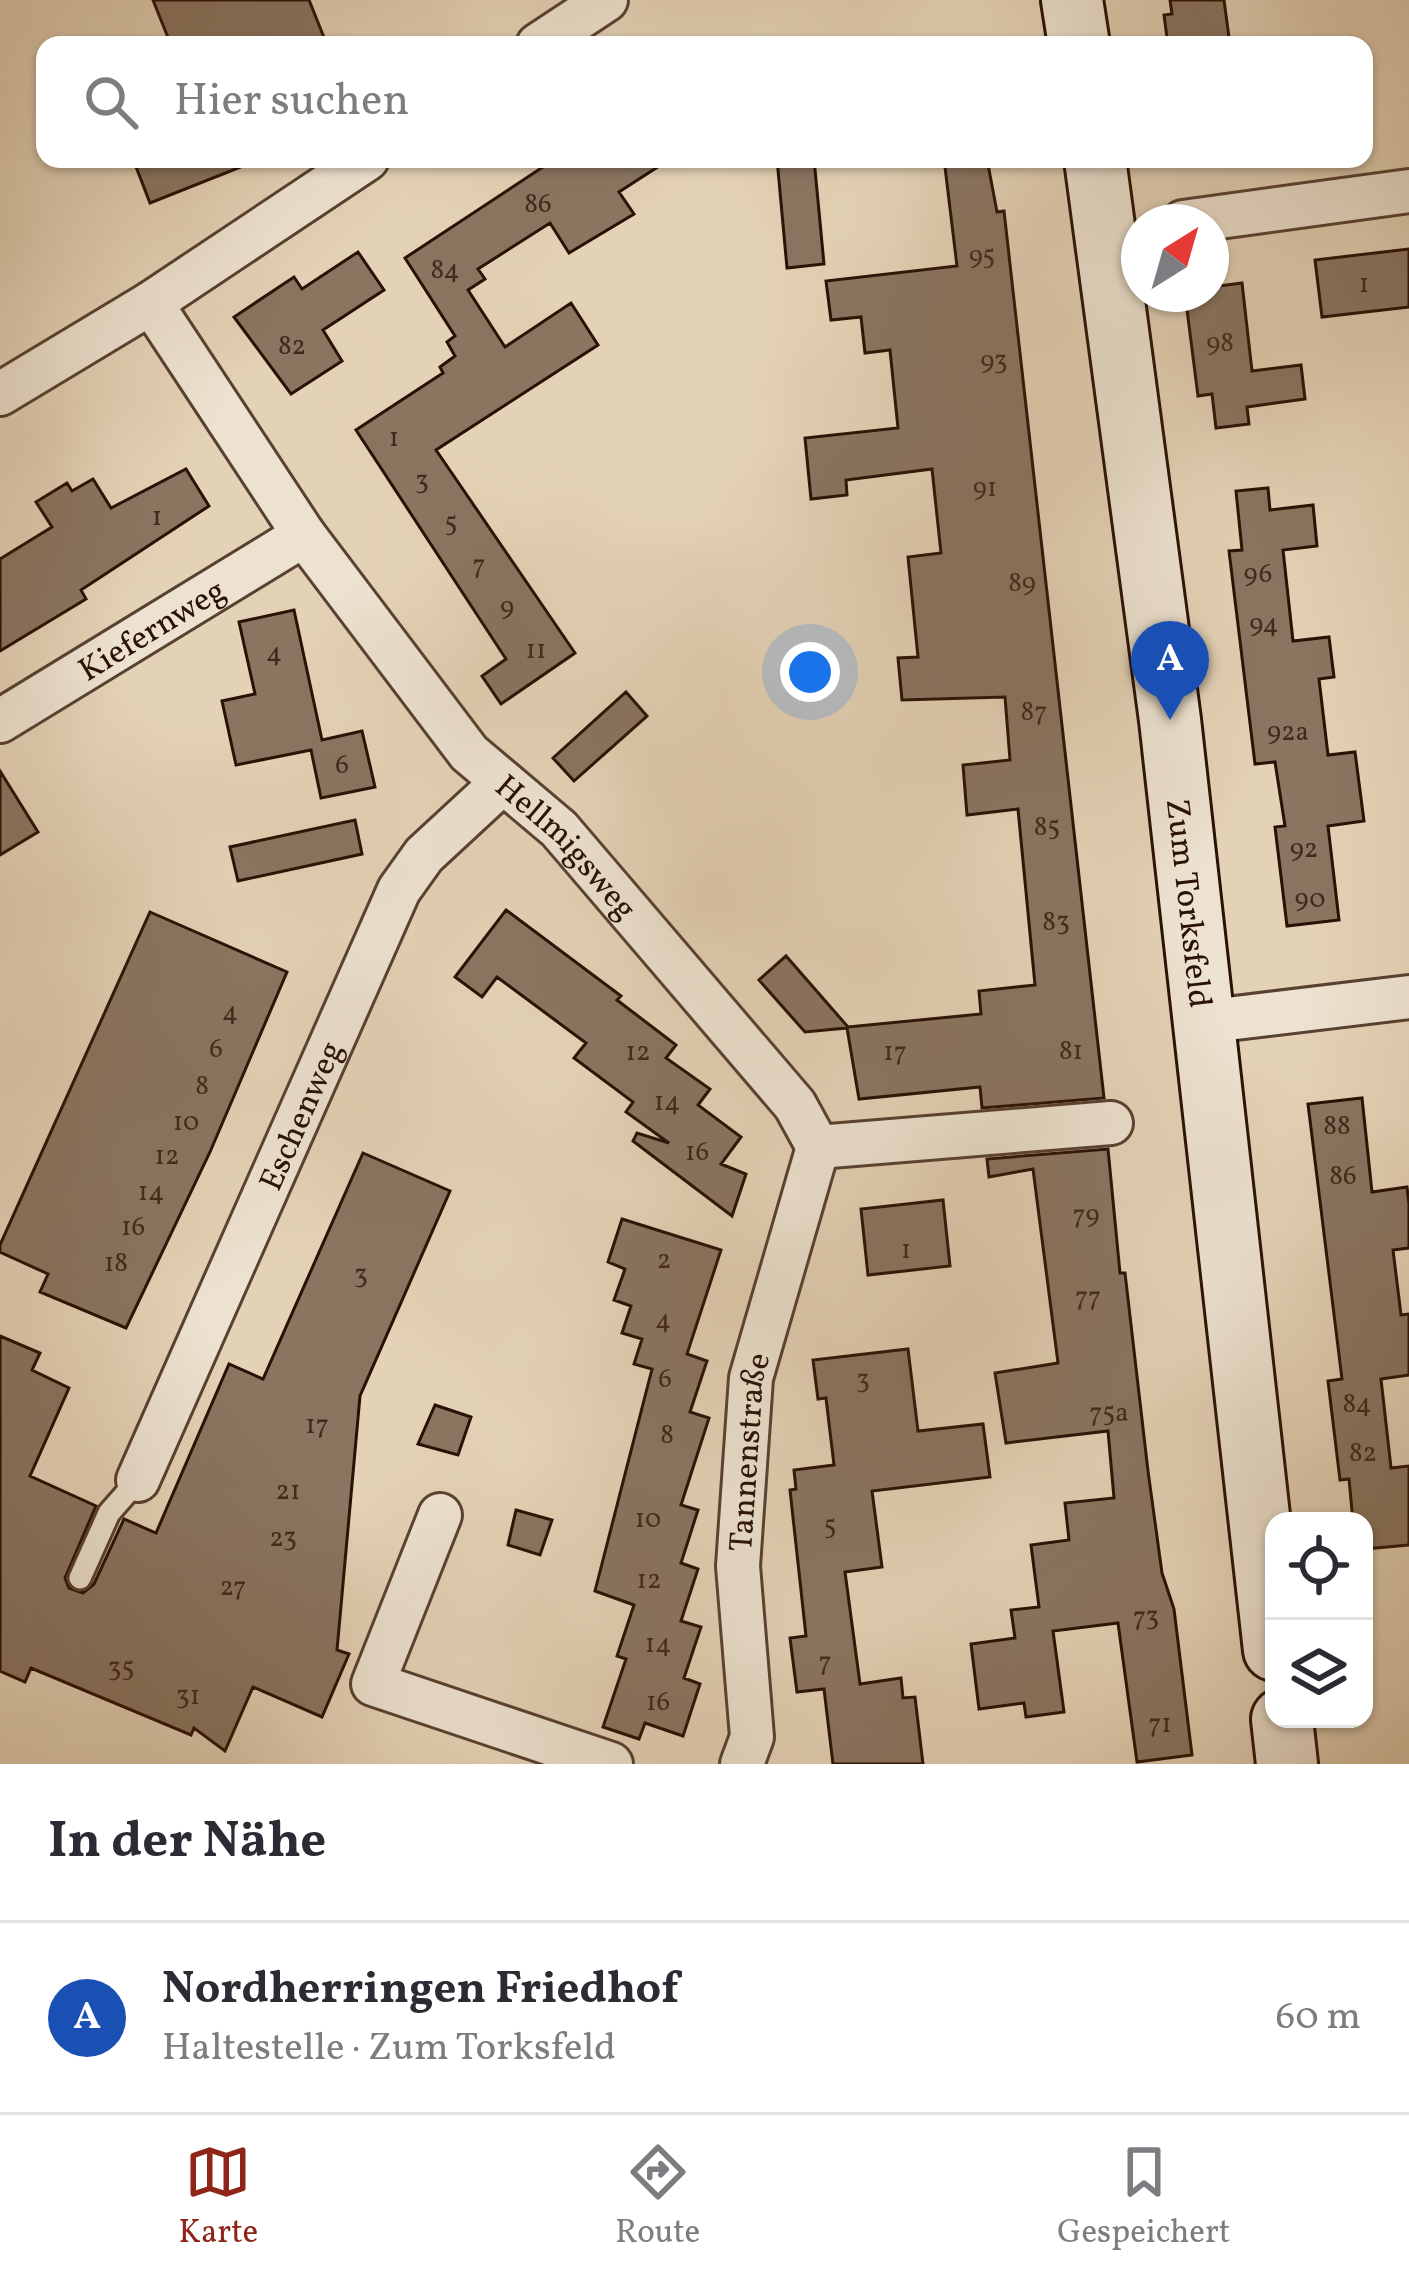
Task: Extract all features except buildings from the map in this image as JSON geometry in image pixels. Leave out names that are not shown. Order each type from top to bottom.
[{"type":"main road","points":[[1072,0],[1078,36]]},
{"type":"main road","name":"Zum Torksfeld","points":[[1098,168],[1121,226]]},
{"type":"main road","name":"Zum Torksfeld","points":[[1130,312],[1202,1022],[1271,1620]]},
{"type":"main road","points":[[1283,1728],[1287,1764]]},
{"type":"street","points":[[552,36],[606,0]]},
{"type":"street","points":[[0,394],[151,303],[354,168]]},
{"type":"street","points":[[1229,216],[1409,191]]},
{"type":"street","name":"Hellmigsweg","points":[[151,303],[304,535],[469,752],[559,830],[795,1105],[818,1147]]},
{"type":"street","name":"Kiefernweg","points":[[0,721],[304,535]]},
{"type":"street","name":"Eschenweg","points":[[138,1480],[399,890],[424,855],[503,782]]},
{"type":"street","points":[[1202,1022],[1409,997]]},
{"type":"street","points":[[818,1147],[1111,1123]]},
{"type":"street","name":"Tannenstraße","points":[[742,1764],[752,1737],[737,1566],[751,1378],[818,1147]]},
{"type":"street","points":[[440,1515],[373,1684],[611,1764]]},
{"type":"lane","points":[[80,1578],[109,1514],[138,1480]]},
{"type":"place","name":"Nordherringen Friedhof","points":[[1170,720]]}]
